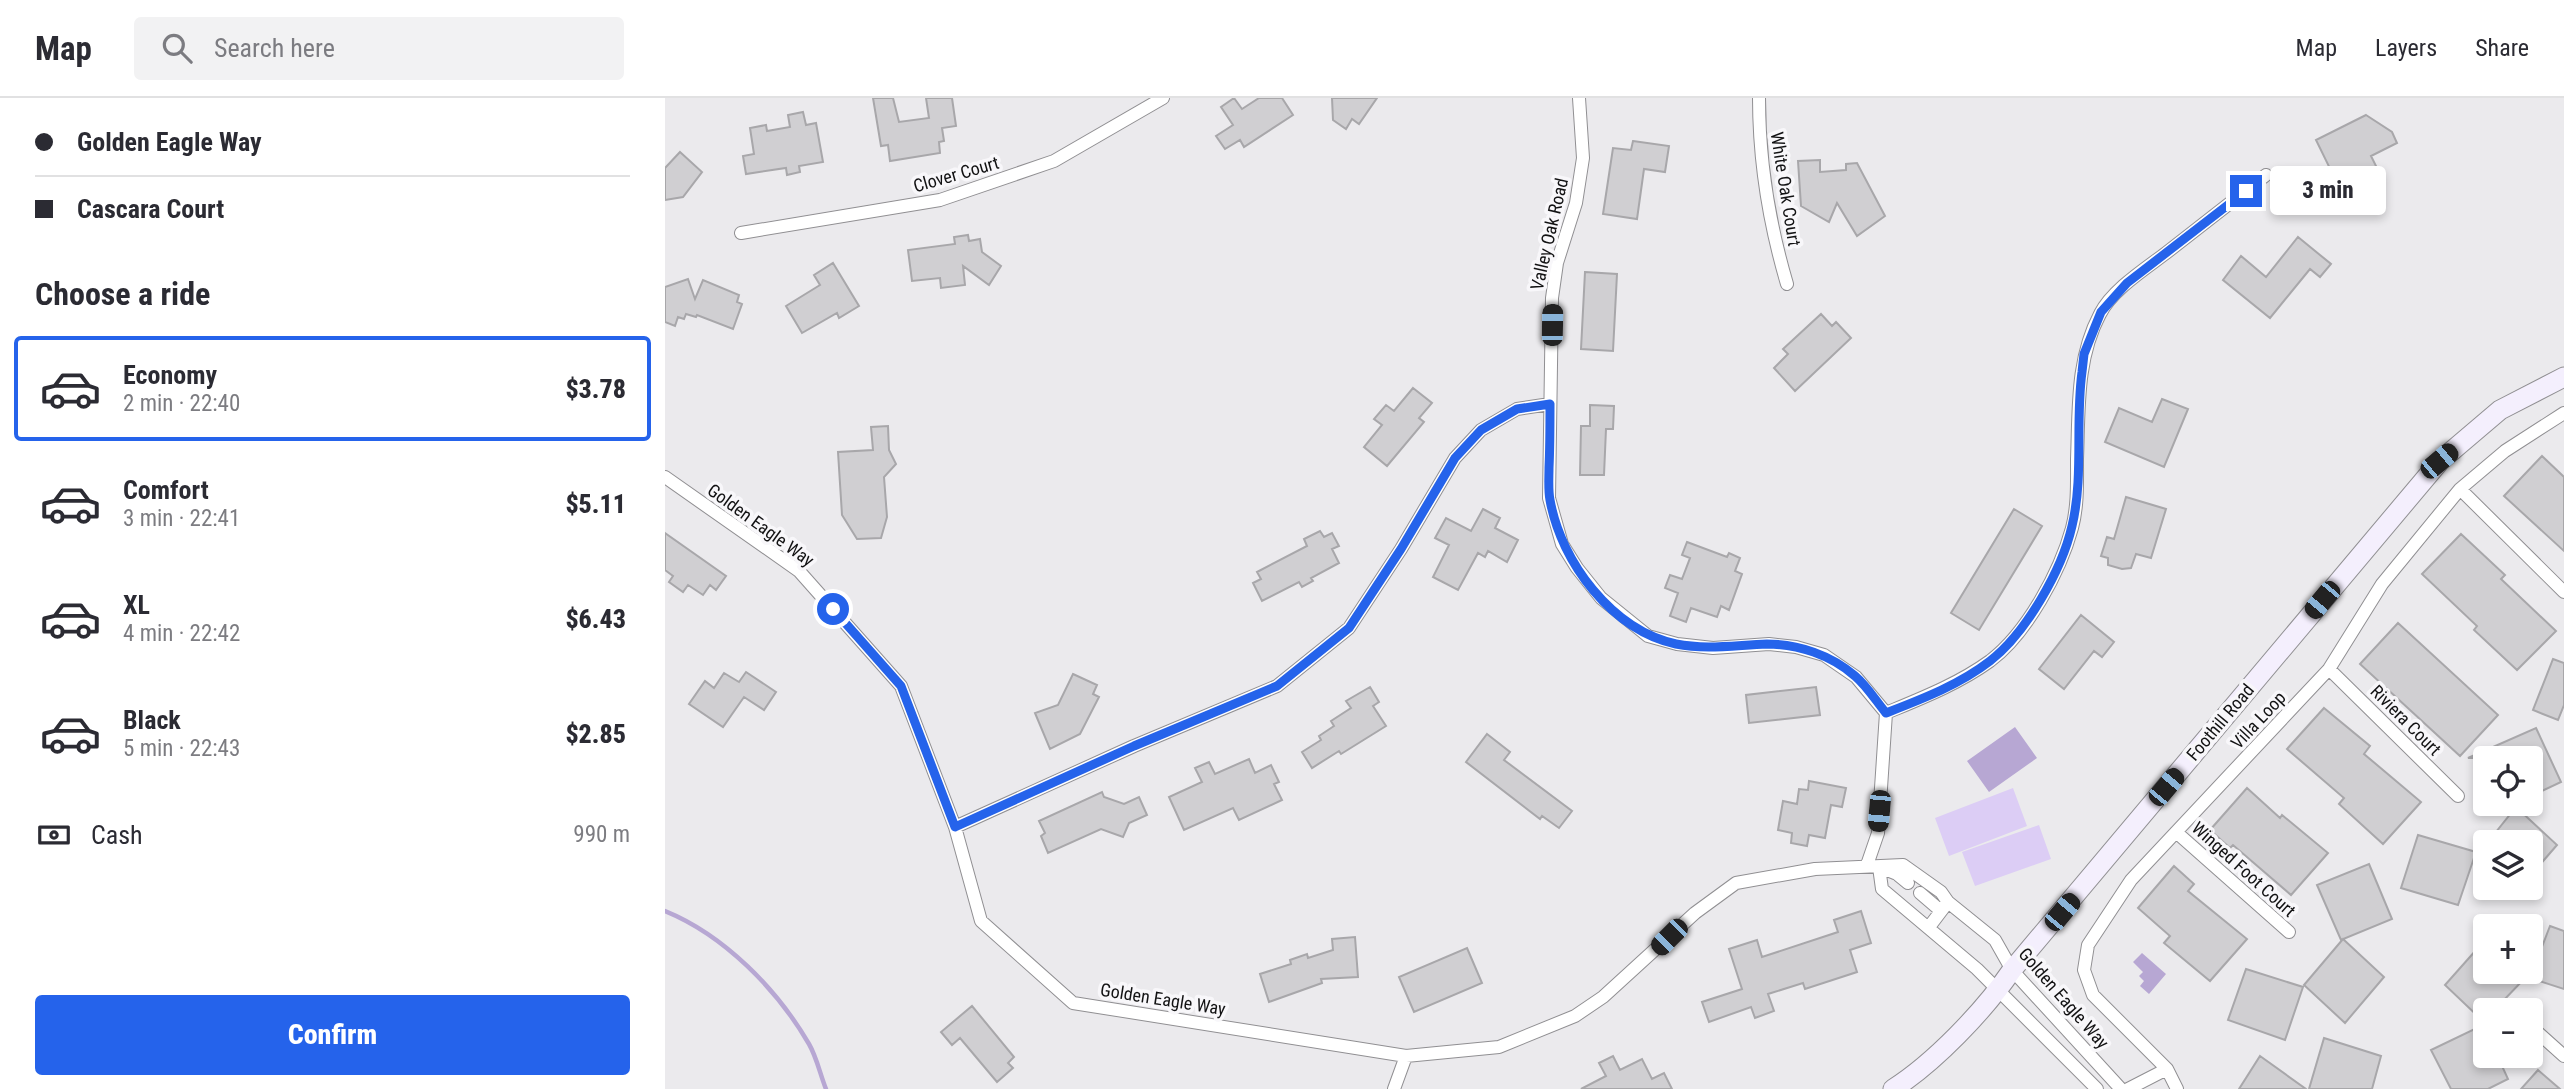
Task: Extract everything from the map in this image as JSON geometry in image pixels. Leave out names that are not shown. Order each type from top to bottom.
[{"type":"main road","name":"Foothill Road","points":[[1893,1089],[1944,1047],[1999,990],[2439,461],[2500,410],[2564,377]]},
{"type":"street","name":"Clover Court","points":[[741,233],[940,201],[1054,161],[1163,98]]},
{"type":"street","name":"Valley Oak Road","points":[[1579,98],[1583,158],[1576,204],[1557,263],[1552,298],[1549,498],[1562,544],[1601,598],[1648,636],[1677,644],[1713,648],[1769,644],[1796,647],[1824,655],[1856,677],[1886,713]]},
{"type":"street","name":"White Oak Court","points":[[1759,98],[1759,132],[1772,232],[1787,284]]},
{"type":"street","points":[[1908,883],[1897,874],[1873,866],[1878,833],[1886,713],[1944,690],[1991,660],[2022,627],[2042,599],[2061,561],[2073,526],[2077,484],[2079,391],[2084,354],[2101,312],[2127,283],[2266,175]]},
{"type":"street","points":[[955,827],[1134,746],[1277,686],[1349,628],[1394,561],[1455,458],[1481,430],[1517,409],[1550,404]]},
{"type":"street","name":"Villa Loop","points":[[2177,1089],[2167,1069],[2093,995],[2084,970],[2088,945],[2131,880],[2329,669],[2382,584],[2460,489],[2505,451],[2564,413]]},
{"type":"street","name":"Golden Eagle Way","points":[[665,477],[799,570],[901,686],[955,827],[981,921],[1073,1003],[1406,1056],[1499,1047],[1575,1016],[1603,998],[1695,913],[1736,883],[1815,869],[1903,865],[1941,892],[1945,907]]},
{"type":"street","points":[[2460,489],[2564,592]]},
{"type":"street","name":"Riviera Court","points":[[2329,669],[2458,796]]},
{"type":"street","name":"Winged Foot Court","points":[[2176,832],[2289,932]]},
{"type":"street","name":"Golden Eagle Way","points":[[1873,866],[1882,889],[1999,990],[2097,1089]]},
{"type":"street","name":"Golden Eagle Way","points":[[1920,893],[1995,940],[2013,970],[2121,1089]]},
{"type":"street","points":[[1929,927],[1945,907]]},
{"type":"street","points":[[2543,1037],[2564,1056]]},
{"type":"street","points":[[1394,1089],[1406,1056]]},
{"type":"street","points":[[2128,1089],[2167,1069]]},
{"type":"shaded area","points":[[2015,727],[2037,758],[1989,792],[1967,761]]},
{"type":"shaded area","points":[[2013,788],[2027,826],[1949,856],[1935,818]]},
{"type":"shaded area","points":[[2039,825],[2051,859],[1975,886],[1962,852]]},
{"type":"shaded area","points":[[2142,953],[2166,974],[2149,994],[2140,986],[2144,981],[2139,976],[2143,972],[2133,962]]},
{"type":"building","points":[[873,98],[893,98],[899,122],[929,118],[926,98],[952,98],[956,126],[942,128],[944,141],[939,142],[940,153],[890,161],[888,145],[881,146]]},
{"type":"building","points":[[1234,98],[1242,109],[1259,98],[1282,98],[1293,115],[1244,147],[1240,140],[1225,149],[1216,136],[1233,125],[1221,107]]},
{"type":"building","points":[[1332,98],[1377,98],[1359,124],[1352,119],[1346,129],[1333,120]]},
{"type":"building","points":[[803,112],[806,125],[816,123],[823,162],[799,166],[800,172],[787,175],[786,168],[746,174],[743,156],[754,154],[750,128],[766,125],[767,131],[790,127],[788,115]]},
{"type":"building","points":[[2366,115],[2392,132],[2397,143],[2371,156],[2377,168],[2339,187],[2316,140]]},
{"type":"building","points":[[1633,141],[1669,146],[1665,172],[1644,169],[1637,219],[1603,214],[1613,148],[1631,150]]},
{"type":"building","points":[[680,152],[702,172],[683,197],[665,200],[665,168]]},
{"type":"building","points":[[1820,160],[1820,172],[1846,170],[1846,164],[1857,163],[1885,216],[1857,236],[1837,203],[1829,222],[1801,206],[1798,161]]},
{"type":"building","points":[[968,235],[969,241],[980,239],[982,252],[1001,266],[989,285],[963,266],[965,285],[941,288],[940,278],[912,281],[908,250],[955,244],[954,237]]},
{"type":"building","points":[[2298,237],[2331,264],[2320,277],[2310,269],[2270,318],[2223,280],[2241,256],[2266,277]]},
{"type":"building","points":[[833,263],[859,306],[839,318],[837,313],[802,333],[786,306],[820,285],[814,275]]},
{"type":"building","points":[[1585,272],[1617,274],[1613,351],[1581,349]]},
{"type":"building","points":[[688,279],[695,299],[703,280],[739,295],[737,302],[742,304],[733,329],[697,315],[686,314],[684,319],[678,317],[675,326],[665,322],[665,287]]},
{"type":"building","points":[[1821,314],[1832,326],[1836,322],[1851,338],[1795,391],[1774,368],[1788,354],[1783,349]]},
{"type":"building","points":[[1413,388],[1432,403],[1419,418],[1424,422],[1387,466],[1364,447],[1382,425],[1374,419],[1386,405],[1394,411]]},
{"type":"building","points":[[2162,399],[2188,409],[2164,467],[2105,442],[2119,408],[2152,422]]},
{"type":"building","points":[[1590,405],[1614,406],[1613,429],[1606,429],[1604,475],[1580,475],[1581,426],[1590,426]]},
{"type":"building","points":[[888,426],[889,450],[896,464],[884,477],[887,517],[881,538],[857,539],[842,515],[838,452],[873,450],[871,427]]},
{"type":"building","points":[[2542,456],[2564,477],[2564,551],[2504,496]]},
{"type":"building","points":[[2126,497],[2166,509],[2151,558],[2136,554],[2131,568],[2122,569],[2108,565],[2108,558],[2101,556],[2107,537],[2114,539]]},
{"type":"building","points":[[1483,509],[1500,518],[1495,528],[1518,540],[1507,562],[1488,551],[1485,557],[1478,553],[1458,590],[1433,577],[1449,545],[1435,538],[1446,518],[1471,531]]},
{"type":"building","points":[[2014,509],[2042,526],[1979,630],[1951,613]]},
{"type":"building","points":[[1320,531],[1324,537],[1332,533],[1339,546],[1332,549],[1339,563],[1311,578],[1313,581],[1302,587],[1299,582],[1262,601],[1253,583],[1261,579],[1257,572],[1307,546],[1304,539]]},
{"type":"building","points":[[665,533],[726,576],[716,590],[710,585],[703,595],[688,585],[683,592],[669,582],[673,576],[665,570]]},
{"type":"building","points":[[2461,534],[2505,575],[2501,579],[2556,631],[2517,670],[2474,630],[2477,626],[2422,574]]},
{"type":"building","points":[[1687,542],[1727,557],[1729,553],[1740,558],[1735,571],[1742,574],[1729,610],[1721,606],[1717,617],[1691,608],[1686,622],[1670,616],[1678,593],[1665,588],[1670,575],[1682,579],[1690,558],[1682,555]]},
{"type":"building","points":[[2081,615],[2114,642],[2102,657],[2094,651],[2064,689],[2039,669]]},
{"type":"building","points":[[2398,623],[2498,715],[2460,756],[2360,664]]},
{"type":"building","points":[[2553,659],[2564,663],[2564,705],[2558,720],[2533,710]]},
{"type":"building","points":[[746,672],[776,692],[764,710],[744,697],[723,727],[689,704],[705,681],[714,688],[724,673],[739,682]]},
{"type":"building","points":[[1073,674],[1097,685],[1093,694],[1099,697],[1080,734],[1050,749],[1035,713],[1058,705]]},
{"type":"building","points":[[1370,687],[1379,702],[1373,706],[1386,726],[1341,754],[1339,751],[1312,768],[1302,752],[1321,740],[1319,736],[1334,726],[1331,721],[1351,708],[1346,701]]},
{"type":"building","points":[[1816,687],[1820,715],[1749,723],[1746,695]]},
{"type":"building","points":[[2324,708],[2370,746],[2364,754],[2421,802],[2383,844],[2339,804],[2344,798],[2287,749]]},
{"type":"building","points":[[2536,728],[2561,782],[2543,790],[2543,746],[2495,746]]},
{"type":"building","points":[[1487,734],[1510,752],[1504,760],[1572,811],[1559,828],[1542,816],[1540,819],[1466,762]]},
{"type":"building","points":[[1249,759],[1255,773],[1271,765],[1279,782],[1274,784],[1282,800],[1239,820],[1233,808],[1184,830],[1169,797],[1202,782],[1195,768],[1209,762],[1215,774]]},
{"type":"building","points":[[1809,781],[1846,788],[1842,807],[1831,805],[1825,838],[1809,835],[1807,846],[1791,843],[1792,833],[1778,830],[1783,801],[1797,804],[1799,789],[1808,790]]},
{"type":"building","points":[[2247,788],[2280,818],[2282,815],[2328,853],[2291,895],[2233,845],[2230,848],[2210,830]]},
{"type":"building","points":[[1102,792],[1104,797],[1124,804],[1139,797],[1147,815],[1129,823],[1123,837],[1101,829],[1048,853],[1041,836],[1045,833],[1039,821]]},
{"type":"building","points":[[2509,816],[2526,816],[2541,830],[2498,830]]},
{"type":"building","points":[[2543,832],[2557,845],[2543,861]]},
{"type":"building","points":[[2418,835],[2473,851],[2473,861],[2458,905],[2401,888]]},
{"type":"building","points":[[2369,864],[2392,919],[2341,940],[2317,885]]},
{"type":"building","points":[[2174,866],[2194,884],[2188,891],[2247,939],[2210,981],[2164,943],[2170,936],[2138,908]]},
{"type":"building","points":[[1861,911],[1871,943],[1850,950],[1857,972],[1805,989],[1803,983],[1768,994],[1774,1011],[1755,1018],[1751,1007],[1709,1022],[1702,1002],[1742,989],[1729,949],[1757,940],[1762,957],[1838,932],[1834,920]]},
{"type":"building","points":[[2550,926],[2564,931],[2564,989],[2543,982],[2543,944]]},
{"type":"building","points":[[1355,937],[1358,977],[1321,979],[1322,983],[1269,1002],[1260,974],[1291,964],[1290,960],[1307,954],[1308,958],[1333,950],[1332,939]]},
{"type":"building","points":[[2343,939],[2384,977],[2345,1023],[2304,985]]},
{"type":"building","points":[[1467,948],[1482,983],[1414,1012],[1399,977]]},
{"type":"building","points":[[2473,954],[2473,984],[2519,984],[2506,998],[2473,998],[2473,1012],[2445,985]]},
{"type":"building","points":[[2246,969],[2303,987],[2285,1040],[2228,1020]]},
{"type":"building","points":[[972,1006],[1014,1057],[1008,1063],[1013,1068],[997,1082],[960,1038],[952,1045],[941,1032]]},
{"type":"building","points":[[2473,1030],[2473,1068],[2503,1068],[2508,1079],[2488,1089],[2451,1089],[2431,1050]]},
{"type":"building","points":[[2324,1038],[2381,1056],[2372,1089],[2309,1089]]},
{"type":"building","points":[[1613,1056],[1620,1070],[1642,1059],[1652,1079],[1664,1073],[1672,1089],[1581,1089],[1606,1076],[1599,1063]]},
{"type":"building","points":[[2260,1056],[2306,1089],[2239,1089]]},
{"type":"building","points":[[2538,1070],[2560,1089],[2521,1089]]},
{"type":"waterway","points":[[665,911],[708,934],[765,984],[809,1044],[826,1089]]},
{"type":"route","points":[[833,609],[901,686],[955,827],[1134,746],[1277,686],[1349,628],[1372,597],[1455,458],[1481,430],[1517,409],[1550,404],[1549,498],[1562,544],[1601,598],[1648,636],[1677,644],[1713,648],[1769,644],[1796,647],[1824,655],[1856,677],[1886,713],[1944,690],[1991,660],[2022,627],[2042,599],[2061,561],[2073,526],[2077,484],[2079,391],[2084,354],[2101,312],[2127,283],[2246,191]]}]
